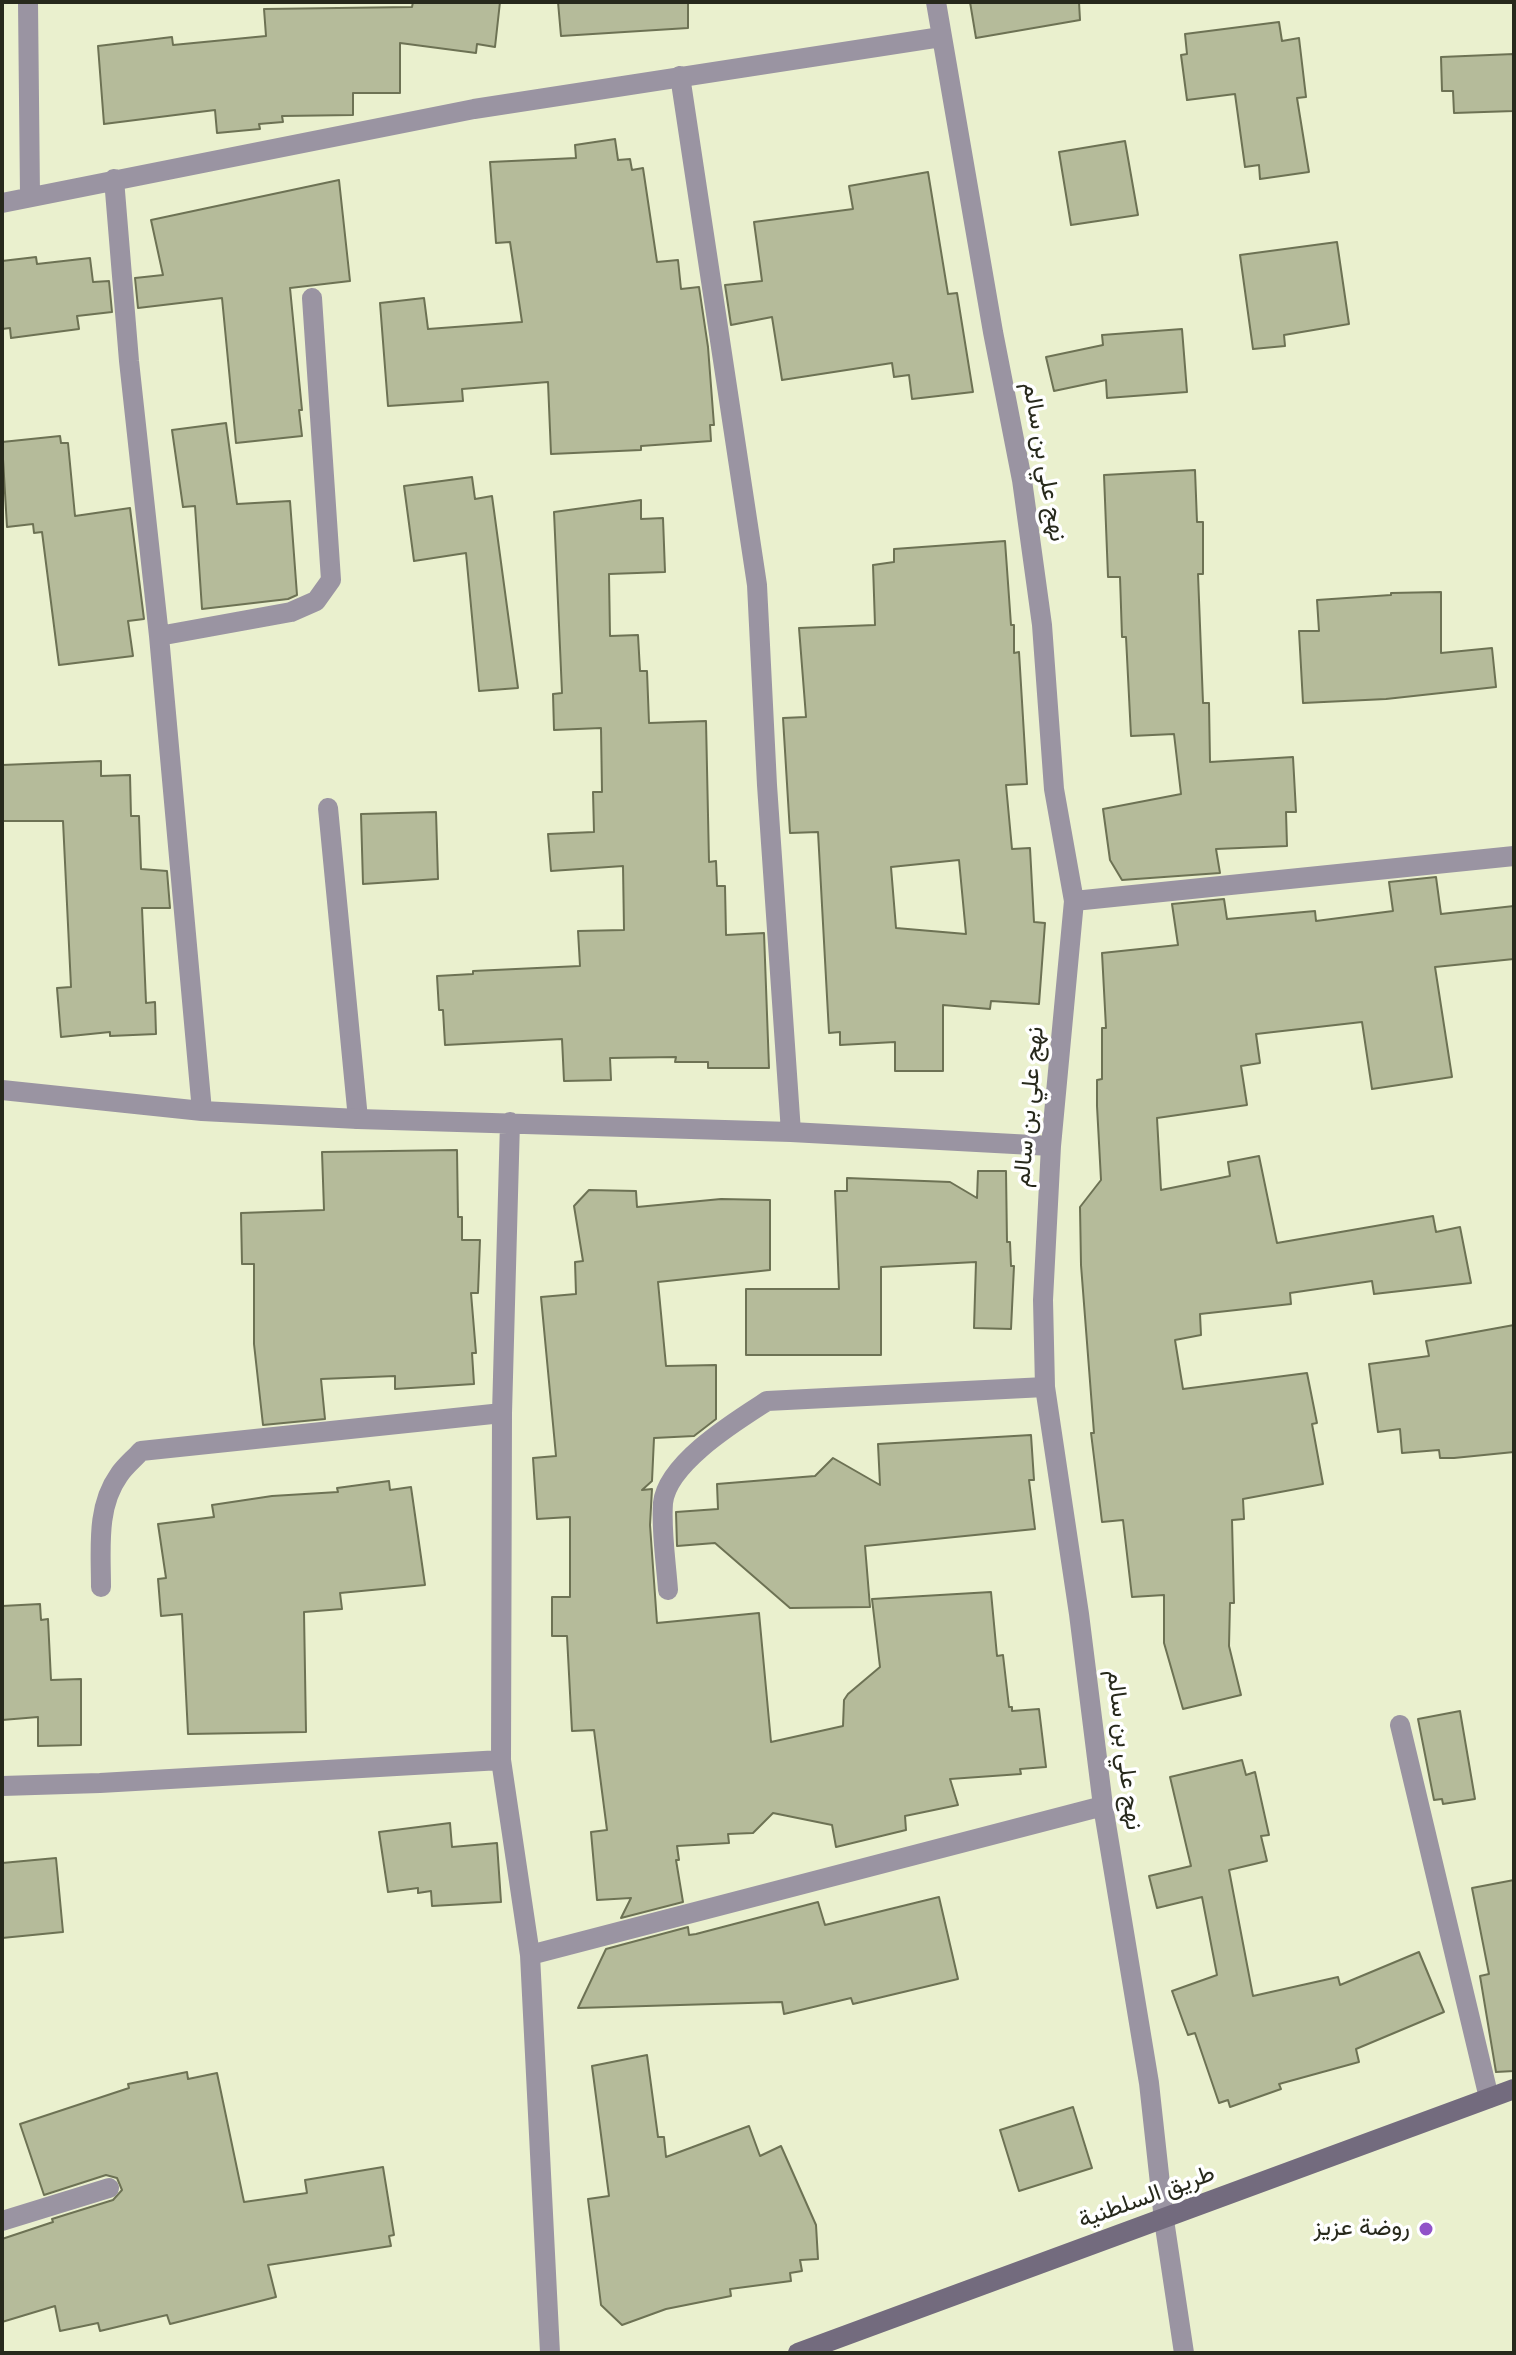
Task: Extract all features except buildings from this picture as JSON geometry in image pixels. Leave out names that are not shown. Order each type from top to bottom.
[{"type":"main road","name":"طريق السلطنية","points":[[798,2353],[1514,2089]]},
{"type":"street","points":[[28,2],[30,196]]},
{"type":"street","name":"نهج علي بن سالم","points":[[936,2],[1022,480],[1042,625],[1054,789],[1074,901],[1051,1146],[1043,1300],[1045,1387],[1079,1614],[1103,1806],[1149,2083],[1164,2220],[1184,2353]]},
{"type":"street","points":[[2,203],[474,109],[941,37]]},
{"type":"street","points":[[680,76],[757,585],[767,785],[791,1132]]},
{"type":"street","points":[[114,179],[202,1111]]},
{"type":"street","points":[[159,636],[291,612],[316,601],[331,580],[312,298]]},
{"type":"street","points":[[328,808],[358,1119]]},
{"type":"street","points":[[1074,901],[1514,856]]},
{"type":"street","points":[[2,1090],[202,1111],[358,1119],[791,1132],[1051,1146]]},
{"type":"street","points":[[510,1122],[502,1413],[501,1760],[530,1955],[550,2353]]},
{"type":"street","points":[[668,1590],[663,1500],[683,1463],[767,1401],[1045,1387]]},
{"type":"street","points":[[101,1587],[100,1524],[110,1491],[120,1474],[141,1451],[502,1413]]},
{"type":"street","points":[[1400,1725],[1489,2098]]},
{"type":"street","points":[[2,1786],[501,1760]]},
{"type":"street","points":[[530,1955],[1103,1806]]},
{"type":"street","points":[[2,2221],[109,2188]]},
{"type":"place","name":"روضة عزيز","points":[[1426,2229]]}]
